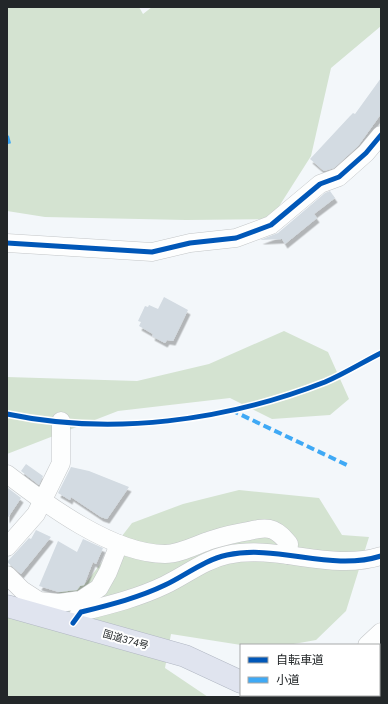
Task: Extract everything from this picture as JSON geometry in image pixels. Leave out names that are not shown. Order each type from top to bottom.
[{"type":"highway","name":"国道374号","points":[[9,602],[72,623],[185,656],[240,682]]},
{"type":"street","points":[[7,243],[152,252],[190,243],[236,238],[271,225],[320,184],[339,177],[366,153],[381,135]]},
{"type":"street","points":[[7,547],[36,514],[62,463],[61,421]]},
{"type":"street","points":[[7,474],[63,515],[120,544],[146,552],[166,554],[184,550],[228,535],[260,529],[271,529],[279,533],[289,544],[288,555]]},
{"type":"street","points":[[7,575],[22,590],[39,601],[59,603],[81,600],[99,588],[108,572],[120,544]]},
{"type":"street","points":[[72,623],[81,612],[132,598],[164,585],[209,561],[227,555],[261,551],[334,562],[367,560],[381,556]]},
{"type":"street","points":[[368,644],[381,632]]},
{"type":"green space","points":[[7,7],[139,7],[143,14],[152,7],[381,7],[381,26],[331,68],[311,156],[271,219],[186,220],[45,217],[7,211]]},
{"type":"green space","points":[[284,331],[328,352],[349,399],[330,415],[272,419],[230,398],[118,411],[7,454],[7,377],[137,381],[209,364]]},
{"type":"green space","points":[[239,490],[319,498],[342,535],[369,537],[346,611],[316,640],[294,644],[240,645],[171,634],[165,668],[208,697],[7,697],[7,602],[55,594],[85,584],[132,523],[183,504]]},
{"type":"building","points":[[381,78],[381,114],[358,146],[334,168],[324,171],[310,159],[353,113],[355,114]]},
{"type":"building","points":[[330,191],[335,198],[314,214],[317,218],[285,244],[282,239],[260,240],[278,233],[325,193]]},
{"type":"building","points":[[164,297],[188,310],[173,341],[167,340],[165,343],[152,336],[153,334],[139,326],[141,322],[138,321],[145,306],[148,307],[149,305],[158,309]]},
{"type":"building","points":[[26,464],[43,476],[39,485],[21,471]]},
{"type":"building","points":[[71,467],[89,471],[129,487],[107,519],[101,517],[71,497],[70,500],[58,493]]},
{"type":"building","points":[[8,488],[21,498],[7,519],[7,490]]},
{"type":"building","points":[[36,530],[51,537],[21,574],[7,562],[29,538],[31,539]]},
{"type":"building","points":[[83,539],[103,548],[96,564],[93,562],[84,585],[80,586],[77,590],[59,592],[39,586],[58,541],[77,552]]},
{"type":"marked path","points":[[7,136],[10,147]]},
{"type":"marked path","points":[[231,410],[349,466]]},
{"type":"cycle path","points":[[7,243],[152,252],[190,243],[236,238],[271,225],[320,184],[339,177],[366,153],[381,135]]},
{"type":"cycle path","points":[[7,414],[47,421],[87,424],[127,424],[168,421],[208,415],[248,407],[325,382],[381,353]]},
{"type":"cycle path","points":[[73,623],[81,612],[144,594],[173,581],[211,560],[227,555],[266,553],[343,561],[362,560],[381,556]]}]
